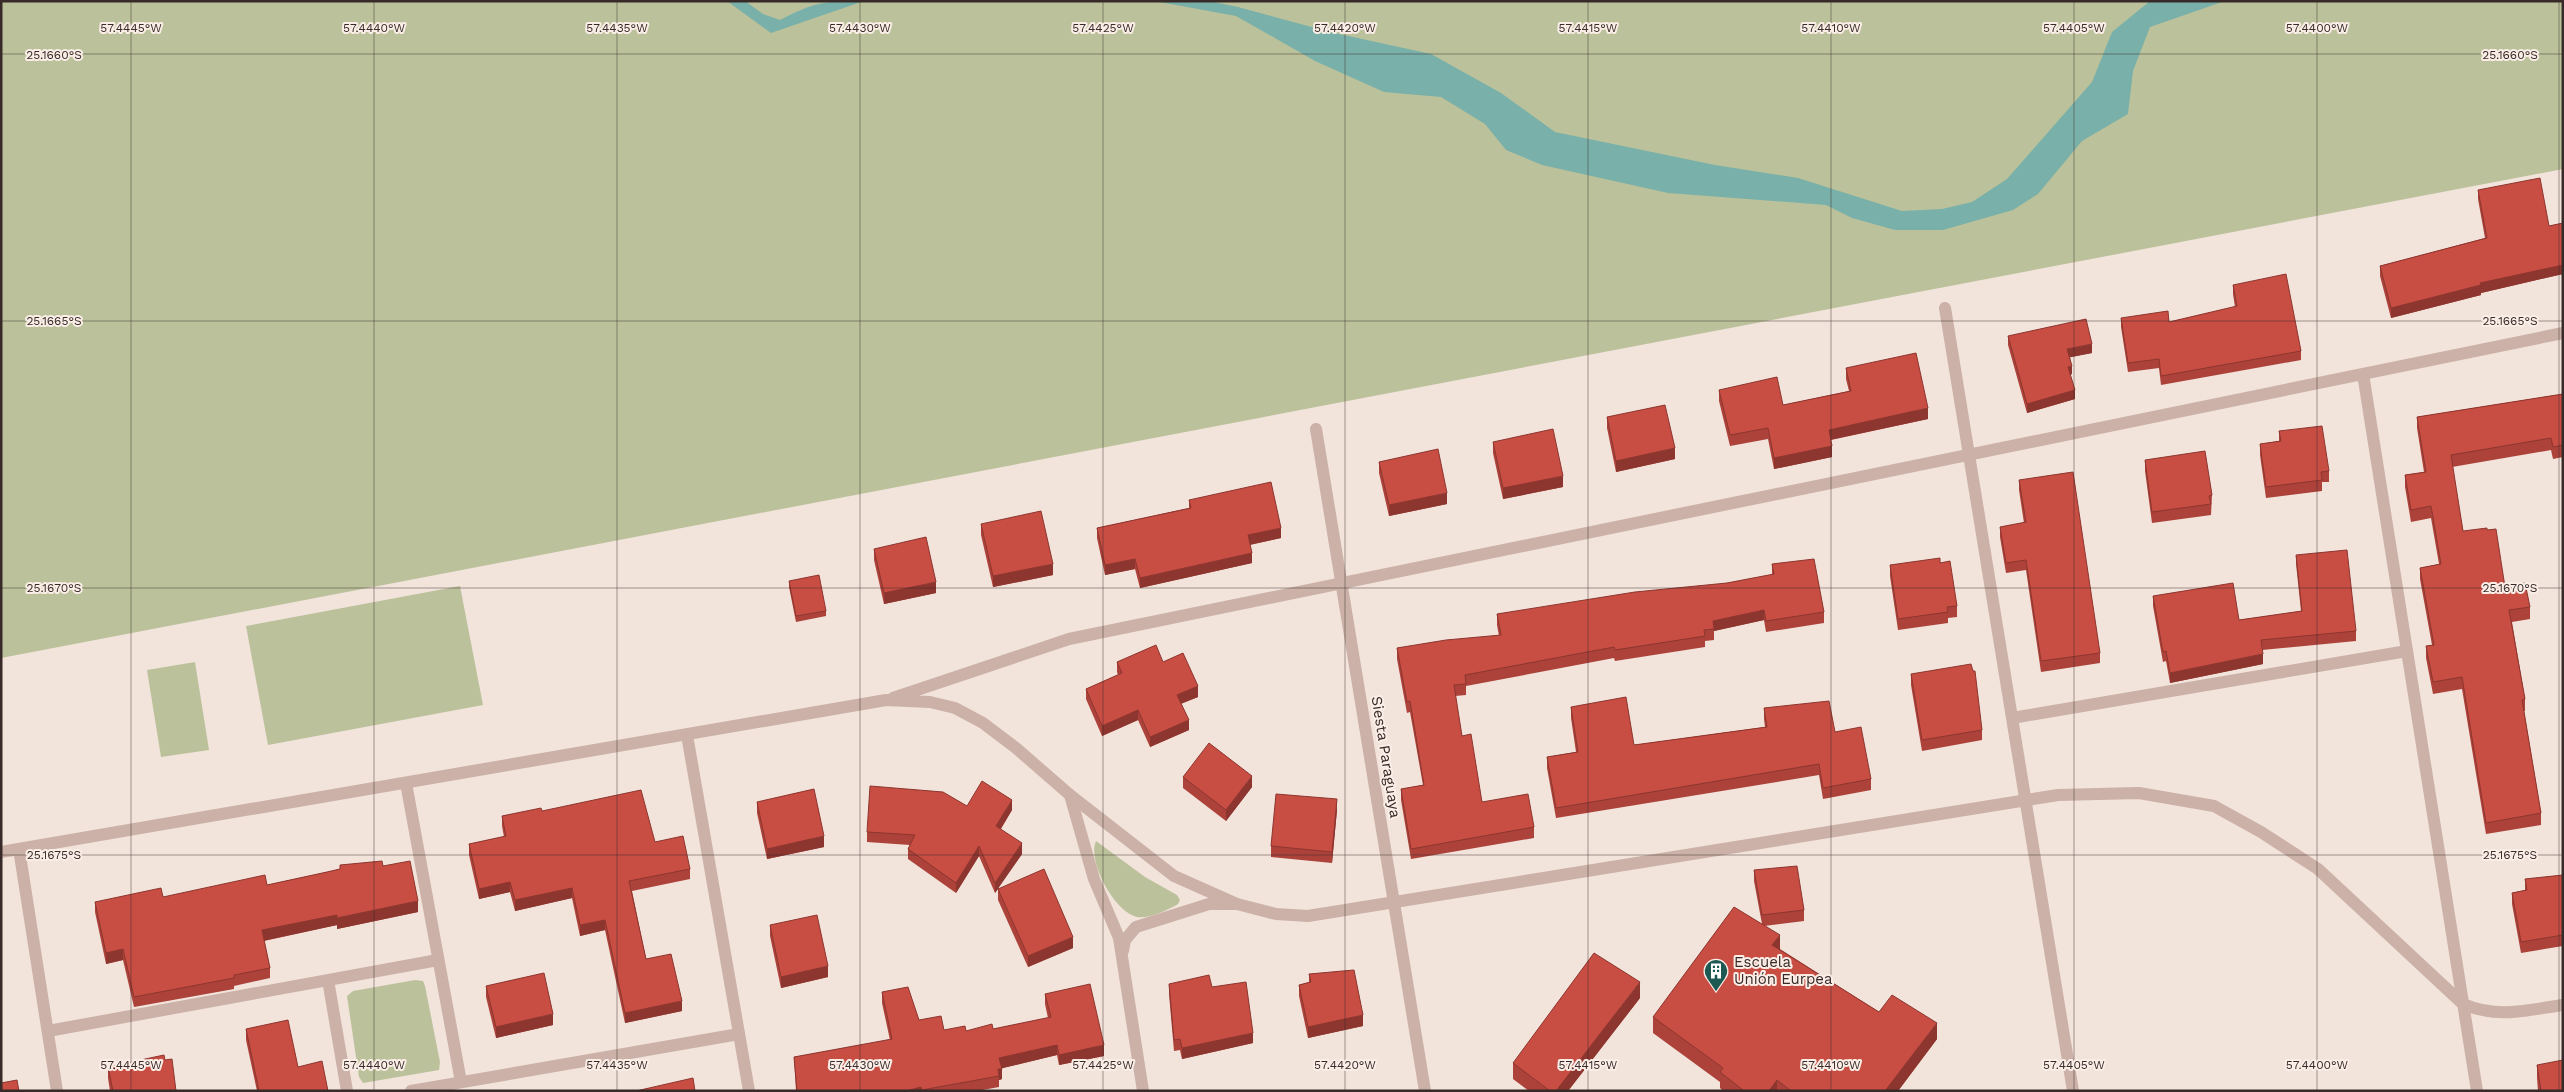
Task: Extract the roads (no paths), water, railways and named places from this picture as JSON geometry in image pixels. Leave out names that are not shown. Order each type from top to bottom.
[{"type":"street","points":[[1945,308],[2073,1091]]},
{"type":"street","points":[[1,852],[886,700],[1069,639],[2563,333]]},
{"type":"street","points":[[2363,374],[2477,1091]]},
{"type":"street","name":"Siesta Paraguaya","points":[[1316,429],[1425,1091]]},
{"type":"street","points":[[2012,718],[2407,651]]},
{"type":"street","points":[[886,700],[930,702],[956,708],[983,723],[1016,748],[1070,795],[1174,876],[1237,904],[1276,914],[1308,916],[2058,796],[2139,793],[2214,806],[2261,832],[2318,869],[2463,1004],[2481,1012],[2502,1014],[2563,1005]]},
{"type":"street","points":[[687,735],[749,1091]]},
{"type":"street","points":[[406,783],[461,1082]]},
{"type":"street","points":[[1070,795],[1094,879],[1119,938],[1143,1091]]},
{"type":"street","points":[[19,849],[58,1091]]},
{"type":"street","points":[[1122,959],[1125,940],[1136,927],[1209,904],[1237,904]]},
{"type":"street","points":[[48,1031],[438,960]]},
{"type":"street","points":[[328,980],[347,1091]]},
{"type":"street","points":[[411,1091],[739,1034]]},
{"type":"water","points":[[727,1],[745,1],[763,14],[780,20],[811,6],[839,1],[864,1],[771,33]]},
{"type":"water","points":[[1154,1],[1209,1],[1330,32],[1431,54],[1501,93],[1555,132],[1715,165],[1798,178],[1902,211],[1942,209],[1972,202],[2007,179],[2092,82],[2112,32],[2150,1],[2225,1],[2150,27],[2133,71],[2128,114],[2082,141],[2038,194],[2013,210],[1943,230],[1895,230],[1852,218],[1826,205],[1668,193],[1542,165],[1506,150],[1485,124],[1441,97],[1384,92],[1315,61],[1236,16]]},
{"type":"place","name":"Escuela Unión Eurpea","points":[[1716,992]]}]
